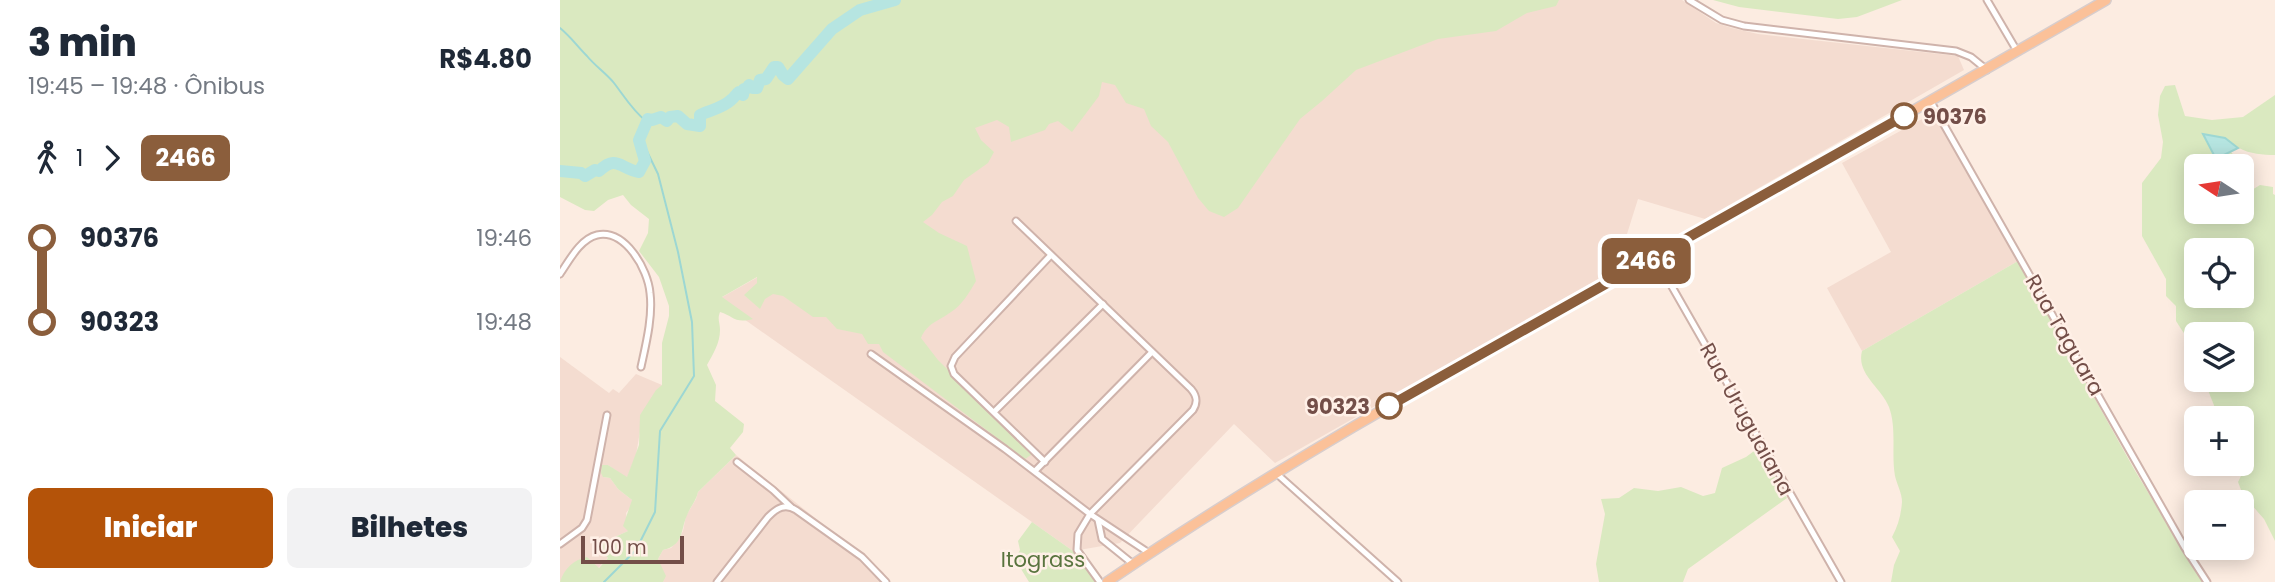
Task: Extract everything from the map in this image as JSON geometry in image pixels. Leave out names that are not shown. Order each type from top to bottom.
[{"type":"main road","points":[[1106,582],[1422,386],[1931,102],[2106,0]]},
{"type":"street","points":[[1689,0],[1722,20],[1744,26],[1956,51],[1971,57],[1987,70]]},
{"type":"street","points":[[1987,0],[2017,51]]},
{"type":"street","name":"Rua Taguara","points":[[1931,102],[2207,582]]},
{"type":"street","points":[[1016,221],[1194,392],[1196,397],[1195,406],[1090,514],[1079,534],[1076,546],[1080,556],[1106,582]]},
{"type":"street","points":[[560,274],[579,247],[597,235],[606,235],[631,249],[641,263],[651,294],[641,367]]},
{"type":"street","points":[[1045,462],[954,374],[950,366],[1051,255]]},
{"type":"street","name":"Rua Uruguaiana","points":[[1655,257],[1841,582]]},
{"type":"street","points":[[995,411],[1103,304]]},
{"type":"street","points":[[1035,471],[1152,352]]},
{"type":"street","points":[[871,354],[1026,464],[1098,520],[1149,554]]},
{"type":"street","points":[[560,544],[586,524],[607,415]]},
{"type":"street","points":[[1026,464],[1037,454]]},
{"type":"street","points":[[737,462],[774,490],[791,507],[862,557],[886,582]]},
{"type":"street","points":[[1277,474],[1398,582]]},
{"type":"street","points":[[718,582],[768,517],[777,509],[791,507]]},
{"type":"street","points":[[1098,520],[1102,539],[1133,564]]},
{"type":"shaded area","points":[[1043,0],[1682,0],[1716,23],[1732,28],[1758,34],[1958,56],[1964,70],[1705,219],[1638,199],[1616,269],[1275,463],[1234,424],[1120,543],[1073,551],[717,300],[961,162],[937,139]]},
{"type":"shaded area","points":[[1933,113],[2018,261],[1862,351],[1827,288],[1891,252],[1842,163]]},
{"type":"shaded area","points":[[560,357],[609,393],[613,389],[619,393],[636,374],[662,385],[640,431],[636,455],[627,478],[608,465],[603,477],[610,478],[618,489],[632,500],[626,513],[628,531],[599,547],[608,558],[598,568],[560,581]]},
{"type":"shaded area","points":[[736,455],[883,572],[890,582],[663,582],[665,576],[658,559],[663,550],[671,548],[678,540],[698,492]]},
{"type":"green space","points":[[560,0],[1559,0],[1556,6],[1527,13],[1496,31],[1438,39],[1356,70],[1300,119],[1238,208],[1224,217],[1209,211],[1198,198],[1168,142],[1151,126],[1144,109],[1126,103],[1115,85],[1102,82],[1099,96],[1072,132],[1058,121],[1049,124],[1045,130],[1011,142],[1009,127],[997,120],[975,128],[981,140],[994,152],[988,163],[964,180],[953,196],[942,202],[923,222],[967,246],[976,281],[959,306],[930,326],[921,338],[938,360],[1031,455],[1025,459],[883,352],[879,344],[868,344],[862,334],[837,329],[826,317],[813,317],[783,296],[773,294],[765,299],[760,309],[744,295],[757,283],[757,277],[722,297],[753,319],[738,320],[720,312],[719,339],[707,365],[716,385],[715,401],[744,424],[743,432],[730,448],[736,455],[698,492],[681,536],[670,548],[663,550],[658,559],[666,576],[663,582],[560,582],[570,566],[582,558],[587,557],[599,568],[608,558],[599,547],[628,531],[623,526],[632,500],[618,489],[610,478],[603,477],[602,465],[608,465],[627,477],[639,445],[640,415],[662,385],[662,343],[669,306],[659,277],[639,251],[648,233],[649,219],[623,195],[608,200],[594,211],[585,210],[560,197]]},
{"type":"green space","points":[[1713,0],[1902,0],[1857,17],[1838,19],[1739,7]]},
{"type":"green space","points":[[2175,85],[2185,116],[2212,120],[2243,117],[2275,95],[2275,155],[2248,152],[2217,137],[2216,154],[2184,154],[2184,224],[2254,224],[2254,189],[2260,185],[2273,187],[2275,541],[2264,519],[2254,508],[2254,490],[2241,490],[2238,482],[2241,476],[2254,476],[2254,406],[2214,406],[2209,392],[2254,392],[2254,322],[2184,322],[2184,333],[2176,321],[2176,306],[2166,296],[2166,279],[2142,236],[2142,183],[2161,158],[2163,142],[2158,115],[2160,96],[2165,86]]},
{"type":"green space","points":[[2018,261],[2134,469],[2184,552],[2184,560],[2189,560],[2202,582],[1891,582],[1900,551],[1892,537],[1902,502],[1895,476],[1893,424],[1889,407],[1863,367],[1862,351]]},
{"type":"green space","points":[[1758,448],[1787,498],[1688,569],[1683,582],[1599,582],[1596,564],[1605,514],[1601,499],[1619,498],[1634,488],[1658,491],[1681,487],[1703,496],[1715,493],[1722,468]]},
{"type":"green space","name":"Itograss","points":[[1032,522],[1073,551],[1095,582],[1029,582],[1015,559],[1020,550],[1018,541]]},
{"type":"water","points":[[2203,134],[2225,138],[2238,148],[2226,154],[2213,154]]},
{"type":"waterway","points":[[560,171],[581,173],[585,176],[615,163],[639,172],[645,161],[639,140],[648,119],[661,117],[667,121],[670,117],[678,116],[687,124],[700,126],[700,115],[724,105],[739,92],[743,95],[744,89],[749,85],[757,88],[760,80],[766,79],[774,67],[778,67],[788,79],[832,29],[860,10],[895,0]]},
{"type":"waterway","points":[[560,28],[611,79],[646,121]]},
{"type":"waterway","points":[[604,582],[636,550],[655,512],[660,431],[694,376],[692,322],[678,252],[658,174],[640,137]]},
{"type":"bus line","name":"2466","points":[[1389,406],[1904,116]]},
{"type":"place","name":"90376","points":[[1904,116]]},
{"type":"place","name":"90323","points":[[1389,406]]}]
